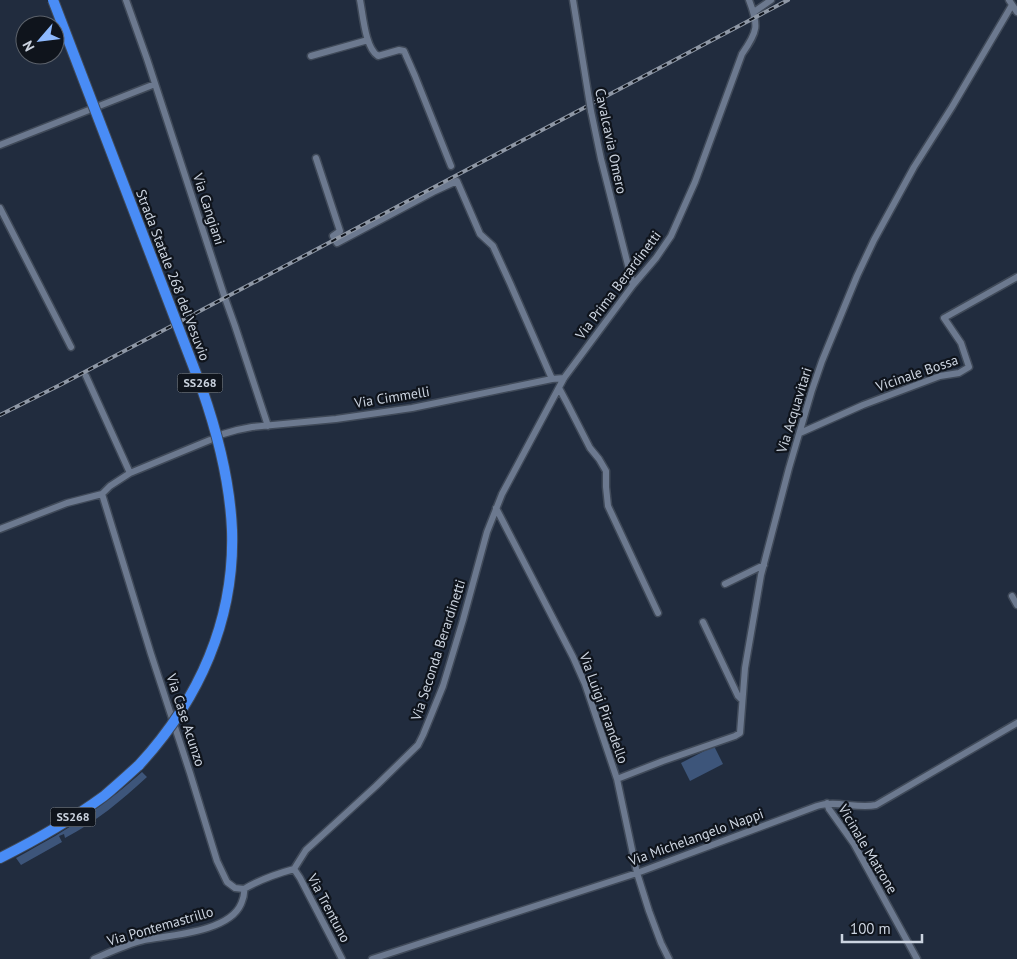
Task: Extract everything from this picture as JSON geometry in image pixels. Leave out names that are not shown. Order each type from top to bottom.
[{"type":"highway","name":"Strada Statale 268 del Vesuvio","points":[[0,858],[44,835],[105,795],[139,765],[166,733],[190,698],[215,641],[226,600],[231,565],[232,529],[228,491],[220,450],[202,390],[53,0]]},
{"type":"street","name":"Via Cangiani","points":[[126,0],[268,426]]},
{"type":"street","points":[[360,0],[368,40],[373,53],[378,56],[399,50],[404,51],[451,166]]},
{"type":"street","name":"Cavalcavia Omero","points":[[573,0],[600,159],[633,285]]},
{"type":"street","name":"Via Prima Berardinetti","points":[[496,508],[564,378],[671,236],[695,182],[742,54],[755,32],[754,12],[749,0]]},
{"type":"street","points":[[754,12],[771,0]]},
{"type":"street","name":"Via Acquavitari","points":[[617,779],[740,733],[746,660],[764,565],[789,468],[822,361],[874,240],[914,167],[952,107],[1010,3],[1017,12]]},
{"type":"street","points":[[311,56],[368,40]]},
{"type":"street","points":[[0,146],[155,84]]},
{"type":"street","points":[[316,158],[340,232],[333,236],[337,243],[432,192],[457,181],[480,234],[492,246],[510,282],[552,379]]},
{"type":"street","points":[[0,208],[71,347]]},
{"type":"street","name":"Vicinale Bossa","points":[[800,433],[863,405],[940,376],[959,373],[969,367],[961,343],[944,318],[1017,277]]},
{"type":"street","points":[[86,376],[130,473]]},
{"type":"street","name":"Via Cimmelli","points":[[223,434],[237,430],[412,408],[564,378]]},
{"type":"street","points":[[559,388],[590,448],[599,458],[606,471],[608,506],[658,613]]},
{"type":"street","points":[[0,530],[67,503],[102,494],[110,486],[130,473],[210,440]]},
{"type":"street","name":"Via Case Acunzo","points":[[102,494],[217,862],[227,882],[235,888],[244,889]]},
{"type":"street","name":"Via Luigi Pirandello","points":[[496,508],[585,684],[617,779],[637,872],[652,919],[669,959]]},
{"type":"street","name":"Via Seconda Berardinetti","points":[[294,869],[306,850],[418,745],[443,686],[496,508]]},
{"type":"street","points":[[725,584],[764,565]]},
{"type":"street","points":[[1012,596],[1017,605]]},
{"type":"street","points":[[703,622],[738,696],[742,700]]},
{"type":"street","name":"Via Michelangelo Nappi","points":[[372,959],[637,872],[817,806],[828,804],[876,805],[1017,723]]},
{"type":"street","name":"Vicinale Matrone","points":[[828,804],[829,809],[854,844],[917,959]]},
{"type":"street","points":[[244,889],[255,882],[294,869]]},
{"type":"street","name":"Via Trentuno","points":[[294,869],[342,959]]},
{"type":"street","name":"Via Pontemastrillo","points":[[94,959],[129,944],[182,934],[216,925],[239,910],[244,898],[244,889]]},
{"type":"shaded area","points":[[714,746],[723,764],[690,781],[681,763]]},
{"type":"shaded area","points":[[142,772],[147,777],[108,810],[88,825],[65,838],[64,834],[59,836],[62,842],[21,865],[16,858],[84,818]]},
{"type":"railway","points":[[0,415],[788,0]]}]
